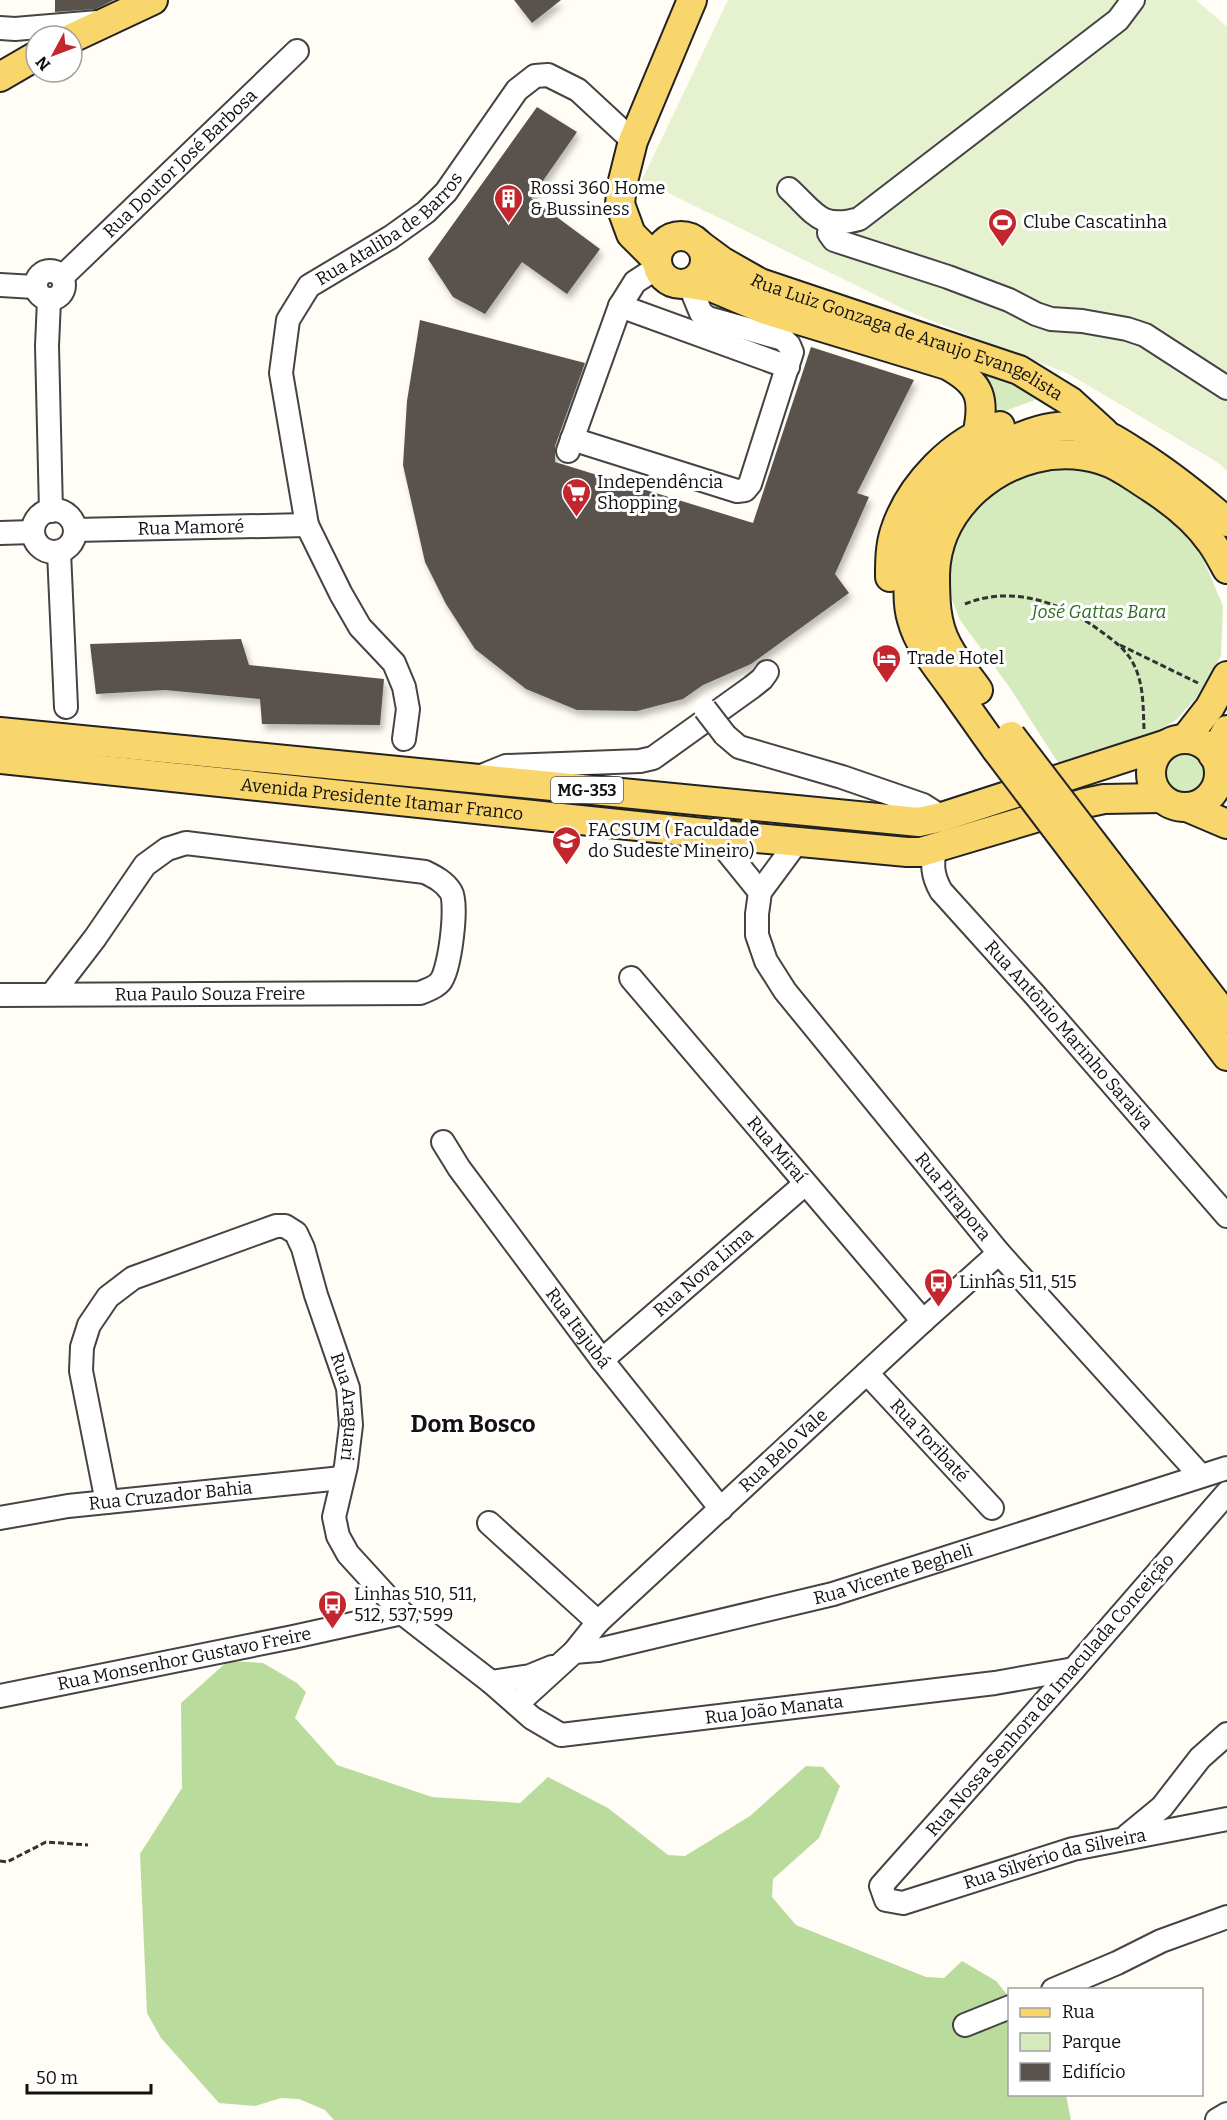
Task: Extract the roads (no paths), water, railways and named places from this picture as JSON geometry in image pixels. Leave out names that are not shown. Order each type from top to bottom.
[{"type":"main road","points":[[84,32],[153,0]]},
{"type":"main road","points":[[658,263],[662,246],[667,241],[691,241],[706,259],[705,267],[701,274],[688,284],[674,283],[662,274],[658,263],[631,234],[620,204],[622,185],[633,141],[693,0]]},
{"type":"main road","points":[[0,77],[24,63]]},
{"type":"main road","name":"Rua Luiz Gonzaga de Araujo Evangelista","points":[[620,204],[661,231],[691,241],[760,283],[1019,370],[1071,402],[1107,435]]},
{"type":"main road","name":"Rua Luiz Gonzaga de Araujo Evangelista","points":[[688,284],[714,288],[766,310],[947,366],[964,374],[977,387],[982,404],[977,436]]},
{"type":"main road","points":[[1004,742],[932,684],[913,658],[901,634],[893,608],[890,580],[895,533],[916,490],[959,446],[992,429],[1024,421],[1088,429],[1107,435],[1161,468],[1227,522]]},
{"type":"main road","points":[[979,724],[927,652],[912,621],[908,595],[911,549],[930,508],[946,486],[965,469],[982,455],[1004,444],[1041,429],[1057,426]]},
{"type":"main road","points":[[1227,569],[1210,541],[1187,514],[1150,487],[1115,465],[1102,460],[1071,454],[1053,454],[1030,458],[1003,469],[985,481],[957,508],[941,541],[936,564],[935,600],[940,629],[947,646],[1004,742],[1101,870],[1227,1056]]},
{"type":"main road","points":[[1223,685],[1210,707],[1165,745],[1153,761],[1152,781],[1174,802],[1206,800],[1217,784],[1227,730]]},
{"type":"main road","name":"Avenida Presidente Itamar Franco","points":[[0,732],[918,822],[942,817],[1165,745]]},
{"type":"main road","points":[[1165,745],[1196,741],[1206,747],[1220,770]]},
{"type":"main road","name":"Avenida Presidente Itamar Franco","points":[[0,759],[713,834],[907,852],[921,852],[1085,802],[1104,799],[1174,802]]},
{"type":"main road","name":"MG-353","points":[[1174,802],[1227,824]]},
{"type":"main road","points":[[1101,870],[1227,1018]]},
{"type":"street","points":[[789,189],[822,221],[841,224],[858,219],[1118,20],[1132,0]]},
{"type":"street","points":[[0,27],[15,29],[105,22]]},
{"type":"street","name":"Rua Doutor José Barbosa","points":[[42,293],[57,297],[63,290],[62,277],[297,51]]},
{"type":"street","name":"Rua Ataliba de Barros","points":[[404,739],[408,709],[404,687],[394,663],[360,627],[306,525],[281,373],[288,320],[309,286],[391,237],[426,212],[446,192],[518,90],[535,76],[548,75],[578,90],[633,141]]},
{"type":"street","points":[[832,222],[829,233],[834,240],[948,277],[1051,319],[1082,321],[1127,329],[1144,336],[1227,388]]},
{"type":"street","points":[[658,263],[635,282],[620,306],[570,445],[737,491],[746,490],[750,484],[792,352],[783,339],[708,318],[700,313],[688,284]]},
{"type":"street","points":[[0,285],[42,293],[47,346],[51,511]]},
{"type":"street","points":[[620,306],[788,367]]},
{"type":"street","points":[[51,511],[65,514],[72,520],[75,530],[70,546],[59,552],[49,552],[40,546],[33,531],[36,520],[51,511]]},
{"type":"street","name":"Rua Mamoré","points":[[75,530],[306,525]]},
{"type":"street","points":[[0,532],[33,531]]},
{"type":"street","points":[[59,552],[66,707]]},
{"type":"street","points":[[473,779],[506,766],[653,758],[757,683],[767,672]]},
{"type":"street","points":[[701,704],[725,735],[739,747],[842,777],[923,805],[942,817]]},
{"type":"street","points":[[713,834],[760,892],[797,842]]},
{"type":"street","name":"Rua Paulo Souza Freire","points":[[0,995],[420,993],[433,988],[442,981],[448,967],[454,909],[452,893],[441,881],[426,872],[186,843],[167,849],[145,865],[95,938],[52,994]]},
{"type":"street","name":"Rua Antônio Marinho Saraiva","points":[[935,847],[932,865],[934,880],[941,891],[1227,1216]]},
{"type":"street","name":"Rua Pirapora","points":[[760,892],[757,935],[766,961],[785,990],[999,1253],[1200,1475]]},
{"type":"street","name":"Rua Miraí","points":[[631,978],[923,1321]]},
{"type":"street","name":"Rua Itajubá","points":[[443,1142],[459,1168],[602,1360],[721,1509]]},
{"type":"street","name":"Rua Nova Lima","points":[[602,1360],[805,1184]]},
{"type":"street","name":"Rua Araguari","points":[[107,1502],[81,1371],[82,1347],[89,1325],[108,1297],[133,1278],[276,1226],[285,1227],[296,1233],[303,1248],[316,1295],[348,1388],[351,1425],[334,1517],[338,1536],[348,1554],[402,1613],[491,1682]]},
{"type":"street","name":"Rua Belo Vale","points":[[566,1658],[598,1622],[999,1253]]},
{"type":"street","name":"Rua Toribaté","points":[[867,1373],[992,1508]]},
{"type":"street","name":"Rua Vicente Begheli","points":[[491,1682],[530,1676],[566,1658],[833,1594],[1227,1468]]},
{"type":"street","name":"Rua Cruzador Bahia","points":[[0,1518],[68,1506],[342,1478]]},
{"type":"street","name":"Rua Nossa Senhora da Imaculada Conceição","points":[[886,1900],[881,1886],[1227,1494]]},
{"type":"street","points":[[489,1523],[598,1622]]},
{"type":"street","name":"Rua Monsenhor Gustavo Freire","points":[[0,1696],[402,1613]]},
{"type":"street","points":[[517,1704],[566,1658]]},
{"type":"street","name":"Rua João Manata","points":[[491,1682],[532,1718],[561,1735],[995,1683],[1074,1669]]},
{"type":"street","points":[[1125,1838],[1162,1807],[1200,1758],[1227,1734]]},
{"type":"street","name":"Rua Silvério da Silveira","points":[[886,1900],[903,1903],[1073,1849],[1227,1819]]},
{"type":"street","points":[[1055,1988],[1117,1963],[1161,1941],[1227,1917]]},
{"type":"street","points":[[965,2025],[1008,2008]]},
{"type":"street","points":[[1217,2120],[1227,2114]]},
{"type":"place","name":"Rossi 360 Home & Bussiness","points":[[509,224]]},
{"type":"place","name":"Clube Cascatinha","points":[[1002,248]]},
{"type":"place","name":"Independência Shopping","points":[[576,518]]},
{"type":"place","name":"Trade Hotel","points":[[886,684]]},
{"type":"place","name":"FACSUM ( Faculdade do Sudeste Mineiro)","points":[[567,866]]},
{"type":"place","name":"Linhas 511, 515","points":[[938,1308]]},
{"type":"place","name":"Linhas 510, 511, 512, 537, 599","points":[[333,1630]]},
{"type":"district","name":"Dom Bosco","points":[[473,1424]]},
{"type":"park label","name":"José Gattas Bara","points":[[1099,612]]}]
